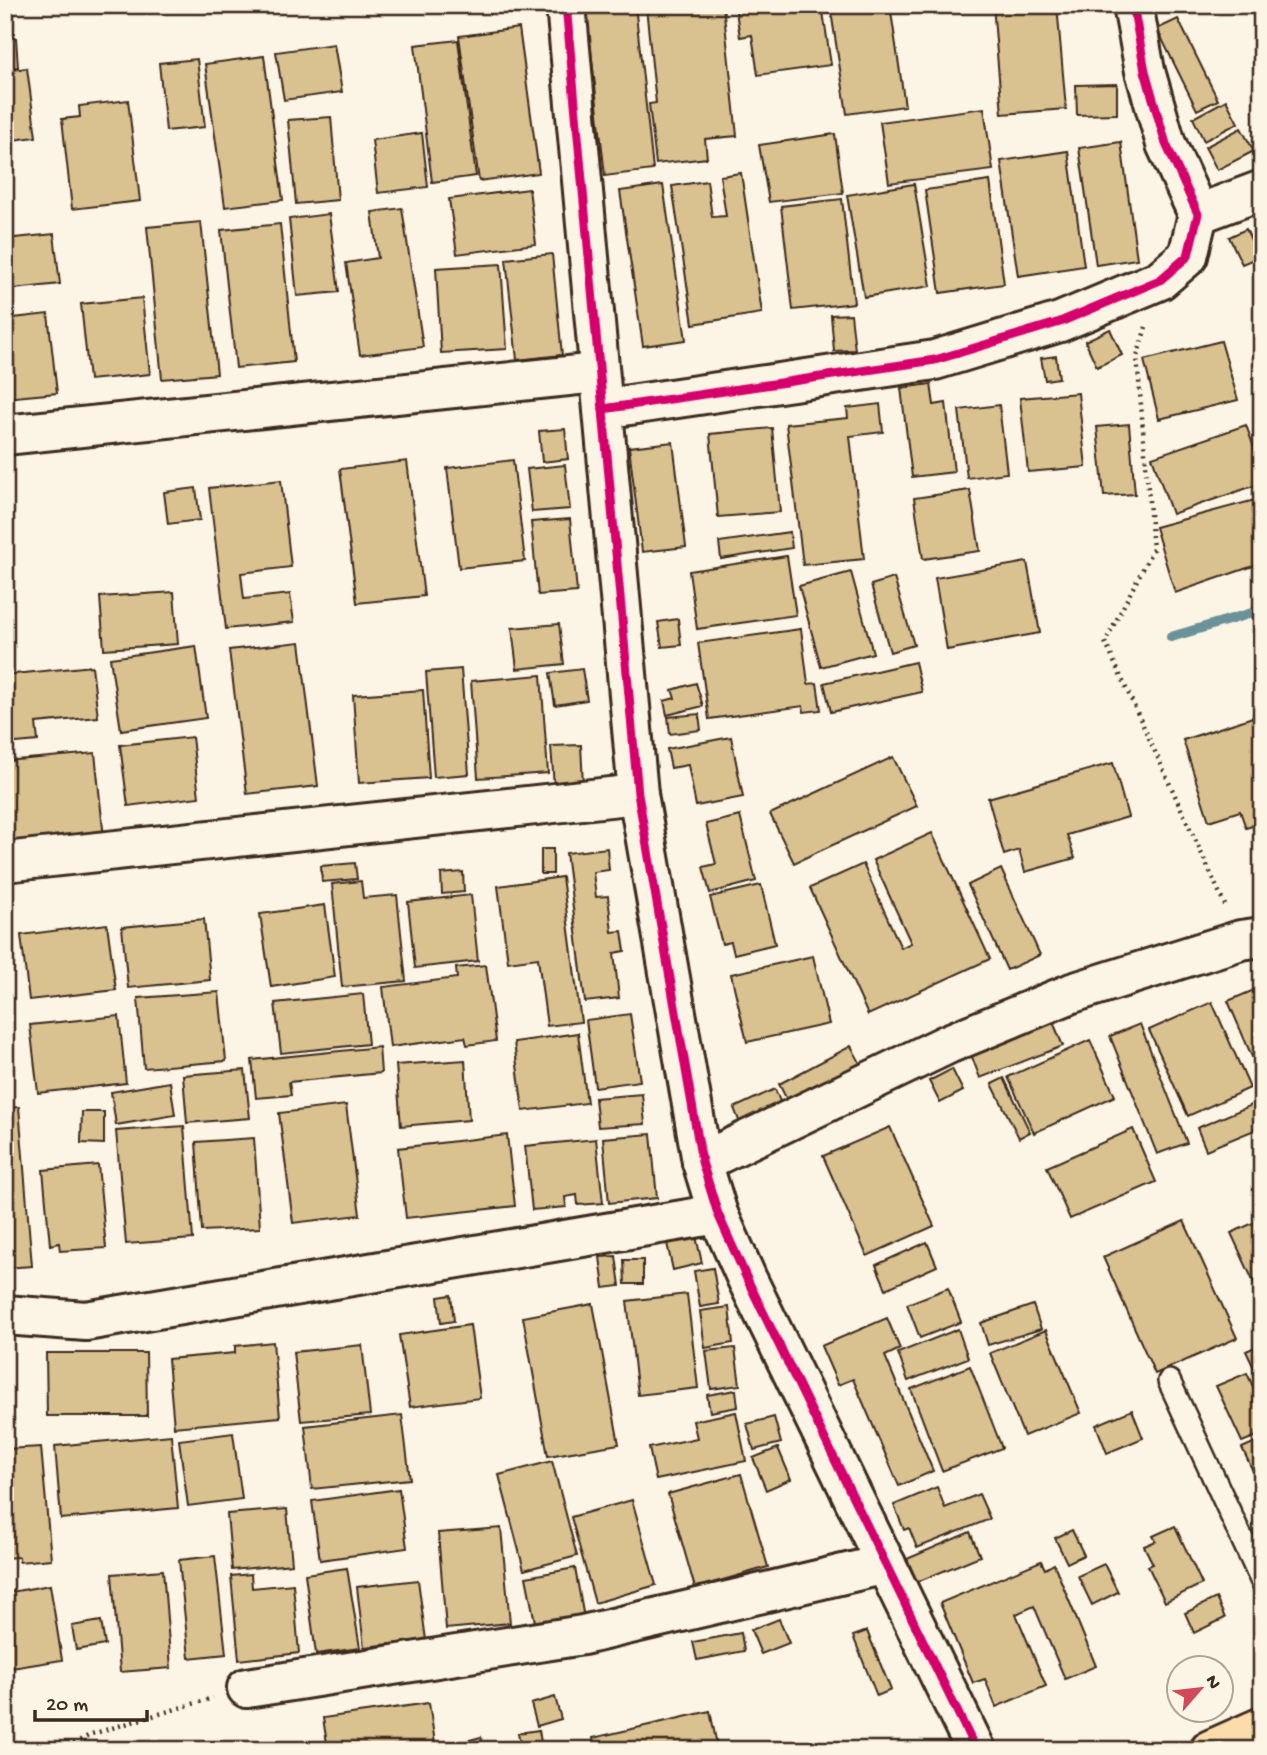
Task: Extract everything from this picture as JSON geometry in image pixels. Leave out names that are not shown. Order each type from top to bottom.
[{"type":"highway","points":[[1210,1750],[1262,1727]]},
{"type":"street","points":[[566,5],[638,794],[702,1162],[718,1214],[976,1750]]},
{"type":"street","points":[[5,435],[600,391],[935,360],[1060,322],[1160,280],[1188,256],[1199,214],[1166,144],[1145,71],[1133,5]]},
{"type":"street","points":[[1199,214],[1262,190]]},
{"type":"street","points":[[5,863],[638,794]]},
{"type":"street","points":[[702,1162],[948,1044],[1035,1008],[1072,993],[1251,938]]},
{"type":"street","points":[[5,1315],[86,1321],[718,1214]]},
{"type":"street","points":[[247,1688],[583,1635],[886,1564]]},
{"type":"lane","points":[[1169,1381],[1262,1582]]},
{"type":"path","points":[[1160,280],[1137,357],[1153,549],[1105,642],[1251,938]]},
{"type":"path","points":[[61,1750],[92,1734],[247,1688]]},
{"type":"building","points":[[586,5],[635,5],[653,170],[605,176]]},
{"type":"building","points":[[723,5],[737,136],[705,139],[707,158],[656,164],[649,104],[656,103],[646,7]]},
{"type":"building","points":[[735,5],[822,5],[831,65],[758,75],[752,35],[740,37]]},
{"type":"building","points":[[830,5],[890,5],[905,106],[847,114]]},
{"type":"building","points":[[993,5],[1057,5],[1066,109],[1002,114]]},
{"type":"building","points":[[1148,5],[1169,5],[1170,10],[1151,15]]},
{"type":"building","points":[[1178,19],[1218,100],[1197,110],[1157,29]]},
{"type":"building","points":[[519,28],[539,173],[479,181],[459,36]]},
{"type":"building","points":[[16,38],[18,67],[5,68],[5,39]]},
{"type":"building","points":[[458,40],[476,176],[432,182],[415,45]]},
{"type":"building","points":[[334,44],[342,92],[284,100],[276,52]]},
{"type":"building","points":[[264,56],[283,200],[225,207],[205,64]]},
{"type":"building","points":[[197,59],[205,127],[166,131],[159,63]]},
{"type":"building","points":[[27,68],[36,137],[5,141],[5,71]]},
{"type":"building","points":[[1117,84],[1117,114],[1077,115],[1076,85]]},
{"type":"building","points":[[128,100],[140,201],[72,209],[62,119],[80,117],[79,106]]},
{"type":"building","points":[[1226,100],[1238,123],[1204,141],[1193,118]]},
{"type":"building","points":[[984,108],[993,170],[889,183],[880,122]]},
{"type":"building","points":[[331,117],[338,200],[296,204],[288,120]]},
{"type":"building","points":[[1241,128],[1254,151],[1217,170],[1205,147]]},
{"type":"building","points":[[422,133],[428,187],[378,193],[372,140]]},
{"type":"building","points":[[835,134],[843,193],[769,202],[759,145]]},
{"type":"building","points":[[1121,142],[1137,259],[1096,265],[1079,148]]},
{"type":"building","points":[[1068,151],[1084,266],[1018,276],[1001,161]]},
{"type":"building","points":[[741,173],[762,313],[693,324],[672,186],[707,181],[712,217],[726,216],[720,176]]},
{"type":"building","points":[[990,181],[1004,284],[940,293],[925,190]]},
{"type":"building","points":[[914,184],[931,286],[864,297],[847,195]]},
{"type":"building","points":[[663,185],[686,340],[643,346],[620,191]]},
{"type":"building","points":[[529,189],[536,244],[457,254],[449,199]]},
{"type":"building","points":[[842,199],[854,303],[793,310],[781,206]]},
{"type":"building","points":[[402,208],[423,347],[360,355],[346,263],[378,258],[372,212]]},
{"type":"building","points":[[329,214],[339,292],[297,296],[289,219]]},
{"type":"building","points":[[201,222],[217,374],[162,379],[147,227]]},
{"type":"building","points":[[280,224],[294,362],[236,368],[221,230]]},
{"type":"building","points":[[1246,229],[1259,257],[1242,264],[1229,237]]},
{"type":"building","points":[[54,234],[60,284],[5,290],[5,239]]},
{"type":"building","points":[[552,254],[562,355],[517,360],[506,259]]},
{"type":"building","points":[[501,264],[507,349],[441,353],[436,268]]},
{"type":"building","points":[[142,298],[150,374],[89,380],[81,304]]},
{"type":"building","points":[[48,314],[57,393],[5,398],[5,319]]},
{"type":"building","points":[[851,314],[855,350],[834,351],[831,315]]},
{"type":"building","points":[[1110,329],[1122,355],[1097,367],[1085,341]]},
{"type":"building","points":[[1221,341],[1238,400],[1159,419],[1144,360]]},
{"type":"building","points":[[1056,356],[1059,378],[1045,380],[1041,358]]},
{"type":"building","points":[[931,384],[934,405],[946,403],[954,472],[912,477],[901,388]]},
{"type":"building","points":[[1078,393],[1086,467],[1028,472],[1020,398]]},
{"type":"building","points":[[880,404],[883,432],[850,436],[864,559],[803,565],[786,424],[848,418],[847,408]]},
{"type":"building","points":[[999,405],[1007,473],[967,478],[959,410]]},
{"type":"building","points":[[1129,424],[1135,494],[1104,496],[1097,427]]},
{"type":"building","points":[[1246,425],[1262,470],[1262,483],[1172,514],[1152,457]]},
{"type":"building","points":[[772,428],[780,512],[718,517],[710,434]]},
{"type":"building","points":[[565,429],[568,459],[542,462],[539,431]]},
{"type":"building","points":[[673,442],[686,547],[642,552],[629,447]]},
{"type":"building","points":[[513,460],[525,561],[459,568],[447,468]]},
{"type":"building","points":[[407,461],[424,596],[357,603],[340,469]]},
{"type":"building","points":[[565,465],[570,509],[532,512],[527,469]]},
{"type":"building","points":[[281,480],[291,567],[241,573],[244,599],[290,594],[294,622],[226,629],[209,488]]},
{"type":"building","points":[[196,488],[200,520],[168,524],[164,492]]},
{"type":"building","points":[[970,490],[980,551],[923,559],[914,498]]},
{"type":"building","points":[[1262,498],[1262,563],[1175,593],[1155,527]]},
{"type":"building","points":[[570,519],[577,592],[538,595],[531,522]]},
{"type":"building","points":[[790,532],[792,548],[721,559],[719,542]]},
{"type":"building","points":[[787,556],[796,615],[697,629],[689,571]]},
{"type":"building","points":[[1027,562],[1040,633],[947,650],[935,578]]},
{"type":"building","points":[[851,572],[873,653],[821,667],[799,586]]},
{"type":"building","points":[[894,578],[914,645],[890,652],[871,585]]},
{"type":"building","points":[[174,592],[178,644],[104,649],[100,597]]},
{"type":"building","points":[[678,619],[681,645],[662,647],[658,622]]},
{"type":"building","points":[[559,624],[564,664],[517,669],[512,628]]},
{"type":"building","points":[[801,629],[808,684],[817,683],[821,710],[804,712],[803,706],[709,719],[698,643]]},
{"type":"building","points":[[300,642],[318,786],[247,794],[229,650]]},
{"type":"building","points":[[196,646],[206,718],[121,730],[110,658]]},
{"type":"building","points":[[915,662],[922,692],[831,712],[824,683]]},
{"type":"building","points":[[92,666],[98,717],[36,723],[38,741],[5,744],[5,675]]},
{"type":"building","points":[[461,669],[469,774],[434,777],[426,672]]},
{"type":"building","points":[[582,669],[587,700],[555,705],[550,673]]},
{"type":"building","points":[[541,675],[548,773],[478,778],[471,681]]},
{"type":"building","points":[[696,683],[703,706],[667,715],[664,701],[675,698],[672,690]]},
{"type":"building","points":[[423,690],[429,778],[359,783],[353,695]]},
{"type":"building","points":[[699,714],[701,730],[670,734],[668,717]]},
{"type":"building","points":[[1262,714],[1262,823],[1246,828],[1240,811],[1209,821],[1183,740]]},
{"type":"building","points":[[192,737],[199,797],[128,806],[120,745]]},
{"type":"building","points":[[731,737],[743,797],[696,806],[688,765],[671,768],[667,749]]},
{"type":"building","points":[[581,745],[583,784],[554,786],[551,746]]},
{"type":"building","points":[[95,753],[104,838],[5,847],[5,761]]},
{"type":"building","points":[[893,757],[917,806],[794,863],[770,814]]},
{"type":"building","points":[[1113,763],[1128,817],[1067,835],[1075,858],[1025,872],[1019,850],[1004,855],[988,798]]},
{"type":"building","points":[[740,816],[756,881],[710,893],[703,867],[716,864],[706,824]]},
{"type":"building","points":[[932,833],[990,959],[868,1015],[810,888],[863,864],[901,948],[911,943],[873,860]]},
{"type":"building","points":[[607,848],[609,870],[593,872],[596,897],[608,896],[612,932],[622,931],[625,951],[614,953],[619,998],[585,1002],[566,853]]},
{"type":"building","points":[[541,849],[553,849],[553,874],[541,874]]},
{"type":"building","points":[[355,863],[357,879],[322,882],[321,866]]},
{"type":"building","points":[[1001,869],[1040,955],[1007,970],[968,885]]},
{"type":"building","points":[[463,872],[464,892],[442,894],[441,874]]},
{"type":"building","points":[[562,877],[581,1022],[547,1026],[538,958],[508,962],[498,886]]},
{"type":"building","points":[[361,881],[363,898],[397,895],[406,981],[342,987],[332,884]]},
{"type":"building","points":[[761,885],[775,944],[734,954],[731,942],[722,944],[710,897]]},
{"type":"building","points":[[471,895],[478,961],[415,968],[408,902]]},
{"type":"building","points":[[325,905],[335,977],[271,987],[260,914]]},
{"type":"building","points":[[204,919],[210,980],[128,988],[122,927]]},
{"type":"building","points":[[107,924],[116,990],[29,1000],[21,935]]},
{"type":"building","points":[[813,956],[829,1024],[747,1042],[731,974]]},
{"type":"building","points":[[486,965],[496,1041],[467,1045],[465,1037],[390,1047],[383,987],[457,978],[456,968]]},
{"type":"building","points":[[5,981],[10,1041],[5,1042]]},
{"type":"building","points":[[1254,990],[1262,1008],[1262,1080],[1228,1001]]},
{"type":"building","points":[[219,992],[226,1061],[144,1068],[138,998]]},
{"type":"building","points":[[363,994],[368,1044],[281,1053],[275,1003]]},
{"type":"building","points":[[1212,1002],[1250,1088],[1188,1116],[1149,1030]]},
{"type":"building","points":[[630,1014],[640,1081],[595,1087],[586,1020]]},
{"type":"building","points":[[119,1016],[126,1083],[38,1093],[30,1025]]},
{"type":"building","points":[[1051,1017],[1063,1046],[980,1078],[969,1049]]},
{"type":"building","points":[[1140,1024],[1187,1143],[1157,1154],[1110,1036]]},
{"type":"building","points":[[578,1033],[587,1103],[523,1111],[514,1042]]},
{"type":"building","points":[[1090,1040],[1115,1096],[1034,1133],[1008,1077]]},
{"type":"building","points":[[851,1046],[863,1068],[790,1106],[779,1084]]},
{"type":"building","points":[[379,1047],[381,1073],[289,1082],[291,1095],[256,1098],[252,1060]]},
{"type":"building","points":[[5,1051],[8,1051],[11,1089],[5,1090]]},
{"type":"building","points":[[465,1060],[469,1120],[401,1126],[396,1065]]},
{"type":"building","points":[[952,1069],[963,1091],[940,1103],[929,1081]]},
{"type":"building","points":[[245,1070],[250,1118],[187,1123],[183,1075]]},
{"type":"building","points":[[1004,1078],[1030,1132],[1019,1138],[992,1084]]},
{"type":"building","points":[[170,1082],[175,1115],[116,1125],[111,1092]]},
{"type":"building","points":[[775,1089],[781,1104],[740,1123],[734,1108]]},
{"type":"building","points":[[642,1094],[645,1124],[598,1127],[595,1098]]},
{"type":"building","points":[[1254,1104],[1262,1127],[1206,1150],[1197,1128]]},
{"type":"building","points":[[346,1105],[360,1215],[293,1223],[279,1113]]},
{"type":"building","points":[[19,1107],[32,1266],[5,1268],[5,1108]]},
{"type":"building","points":[[82,1112],[104,1112],[104,1144],[81,1143]]},
{"type":"building","points":[[184,1126],[193,1239],[126,1244],[116,1131]]},
{"type":"building","points":[[890,1127],[934,1226],[867,1256],[823,1156]]},
{"type":"building","points":[[1133,1129],[1156,1182],[1070,1219],[1047,1167]]},
{"type":"building","points":[[651,1134],[657,1198],[609,1203],[603,1138]]},
{"type":"building","points":[[507,1135],[515,1206],[406,1218],[398,1148]]},
{"type":"building","points":[[254,1138],[260,1228],[202,1231],[196,1142]]},
{"type":"building","points":[[596,1139],[603,1203],[578,1205],[577,1195],[565,1197],[566,1207],[532,1210],[525,1146]]},
{"type":"building","points":[[98,1165],[106,1248],[60,1251],[59,1243],[50,1245],[43,1170]]},
{"type":"building","points":[[1262,1219],[1262,1300],[1231,1233]]},
{"type":"building","points":[[1184,1221],[1237,1338],[1155,1374],[1103,1257]]},
{"type":"building","points":[[695,1232],[702,1263],[673,1270],[666,1239]]},
{"type":"building","points":[[927,1242],[937,1266],[886,1289],[876,1265]]},
{"type":"building","points":[[616,1256],[620,1286],[604,1288],[600,1257]]},
{"type":"building","points":[[624,1260],[643,1260],[643,1284],[625,1284]]},
{"type":"building","points":[[713,1268],[719,1304],[700,1307],[694,1271]]},
{"type":"building","points":[[948,1288],[961,1322],[920,1338],[907,1304]]},
{"type":"building","points":[[687,1294],[698,1388],[638,1395],[627,1301]]},
{"type":"building","points":[[451,1295],[454,1321],[441,1323],[438,1297]]},
{"type":"building","points":[[593,1304],[619,1444],[548,1456],[523,1317]]},
{"type":"building","points":[[1033,1305],[1041,1329],[988,1345],[981,1323]]},
{"type":"building","points":[[729,1307],[733,1343],[705,1348],[700,1311]]},
{"type":"building","points":[[887,1318],[900,1349],[885,1356],[933,1471],[899,1486],[853,1379],[838,1385],[821,1346]]},
{"type":"building","points":[[470,1325],[480,1398],[410,1407],[399,1335]]},
{"type":"building","points":[[958,1329],[968,1358],[908,1381],[898,1353]]},
{"type":"building","points":[[1046,1330],[1081,1413],[1024,1436],[990,1353]]},
{"type":"building","points":[[273,1342],[280,1417],[174,1427],[168,1359],[235,1353],[235,1346]]},
{"type":"building","points":[[1262,1344],[1262,1385],[1246,1351]]},
{"type":"building","points":[[362,1345],[370,1415],[301,1421],[293,1352]]},
{"type":"building","points":[[735,1348],[740,1385],[711,1389],[706,1351]]},
{"type":"building","points":[[46,1353],[146,1353],[147,1416],[47,1416]]},
{"type":"building","points":[[970,1366],[1002,1448],[942,1471],[911,1389]]},
{"type":"building","points":[[1247,1373],[1262,1407],[1262,1434],[1242,1442],[1216,1386]]},
{"type":"building","points":[[736,1390],[738,1407],[710,1412],[707,1395]]},
{"type":"building","points":[[1132,1410],[1143,1438],[1107,1453],[1096,1425]]},
{"type":"building","points":[[736,1412],[746,1461],[656,1480],[649,1448],[697,1438],[693,1421]]},
{"type":"building","points":[[402,1415],[410,1479],[312,1489],[305,1426]]},
{"type":"building","points":[[774,1417],[781,1443],[754,1450],[747,1424]]},
{"type":"building","points":[[233,1433],[242,1499],[188,1506],[179,1440]]},
{"type":"building","points":[[171,1435],[178,1508],[61,1519],[55,1446]]},
{"type":"building","points":[[1262,1439],[1262,1490],[1242,1448]]},
{"type":"building","points":[[41,1447],[51,1559],[19,1562],[19,1557],[5,1558],[5,1449]]},
{"type":"building","points":[[778,1448],[791,1479],[766,1490],[753,1458]]},
{"type":"building","points":[[552,1461],[577,1556],[524,1570],[499,1475]]},
{"type":"building","points":[[741,1474],[768,1567],[695,1588],[668,1494]]},
{"type":"building","points":[[937,1487],[945,1508],[979,1494],[990,1519],[917,1548],[909,1528],[904,1530],[894,1505]]},
{"type":"building","points":[[399,1489],[407,1548],[320,1560],[312,1501]]},
{"type":"building","points":[[632,1500],[656,1585],[595,1603],[571,1517]]},
{"type":"building","points":[[287,1509],[292,1564],[232,1570],[227,1514]]},
{"type":"building","points":[[1175,1526],[1202,1584],[1165,1602],[1148,1566],[1153,1564],[1144,1546],[1156,1541],[1153,1536]]},
{"type":"building","points":[[501,1528],[510,1623],[446,1629],[438,1533]]},
{"type":"building","points":[[1072,1530],[1084,1555],[1067,1563],[1055,1538]]},
{"type":"building","points":[[970,1532],[980,1556],[917,1582],[907,1559]]},
{"type":"building","points":[[215,1556],[226,1654],[189,1658],[179,1560]]},
{"type":"building","points":[[1041,1561],[1045,1569],[1054,1564],[1096,1666],[1065,1679],[1034,1606],[1016,1614],[1046,1686],[996,1707],[985,1679],[973,1683],[940,1603]]},
{"type":"building","points":[[1104,1564],[1118,1592],[1092,1605],[1078,1576]]},
{"type":"building","points":[[347,1568],[360,1648],[316,1654],[305,1574]]},
{"type":"building","points":[[575,1568],[584,1618],[536,1627],[526,1577]]},
{"type":"building","points":[[163,1570],[171,1668],[120,1672],[112,1574]]},
{"type":"building","points":[[251,1574],[252,1588],[293,1584],[299,1653],[239,1660],[231,1576]]},
{"type":"building","points":[[418,1580],[426,1640],[364,1647],[357,1587]]},
{"type":"building","points":[[50,1585],[62,1660],[5,1669],[5,1593]]},
{"type":"building","points":[[1216,1598],[1225,1618],[1194,1633],[1185,1613]]},
{"type":"building","points":[[779,1619],[789,1643],[761,1654],[751,1630]]},
{"type":"building","points":[[101,1621],[105,1645],[76,1650],[72,1626]]},
{"type":"building","points":[[867,1631],[891,1690],[877,1696],[853,1636]]},
{"type":"building","points":[[741,1633],[744,1651],[697,1660],[693,1642]]},
{"type":"building","points":[[555,1697],[561,1719],[537,1726],[531,1704]]},
{"type":"building","points":[[429,1703],[435,1743],[392,1750],[328,1750],[323,1718]]},
{"type":"building","points":[[710,1711],[718,1750],[595,1750],[593,1738]]},
{"type":"building","points":[[539,1730],[542,1749],[521,1750],[518,1733]]},
{"type":"building","points":[[481,1737],[485,1750],[452,1750],[451,1745]]},
{"type":"waterway","points":[[1171,637],[1262,610]]},
{"type":"cycle path","points":[[566,5],[638,794],[702,1162],[718,1214],[747,1279],[976,1750]]},
{"type":"cycle path","points":[[603,409],[935,360],[1060,322],[1160,280],[1188,256],[1198,214],[1166,144],[1145,71],[1133,5]]}]
